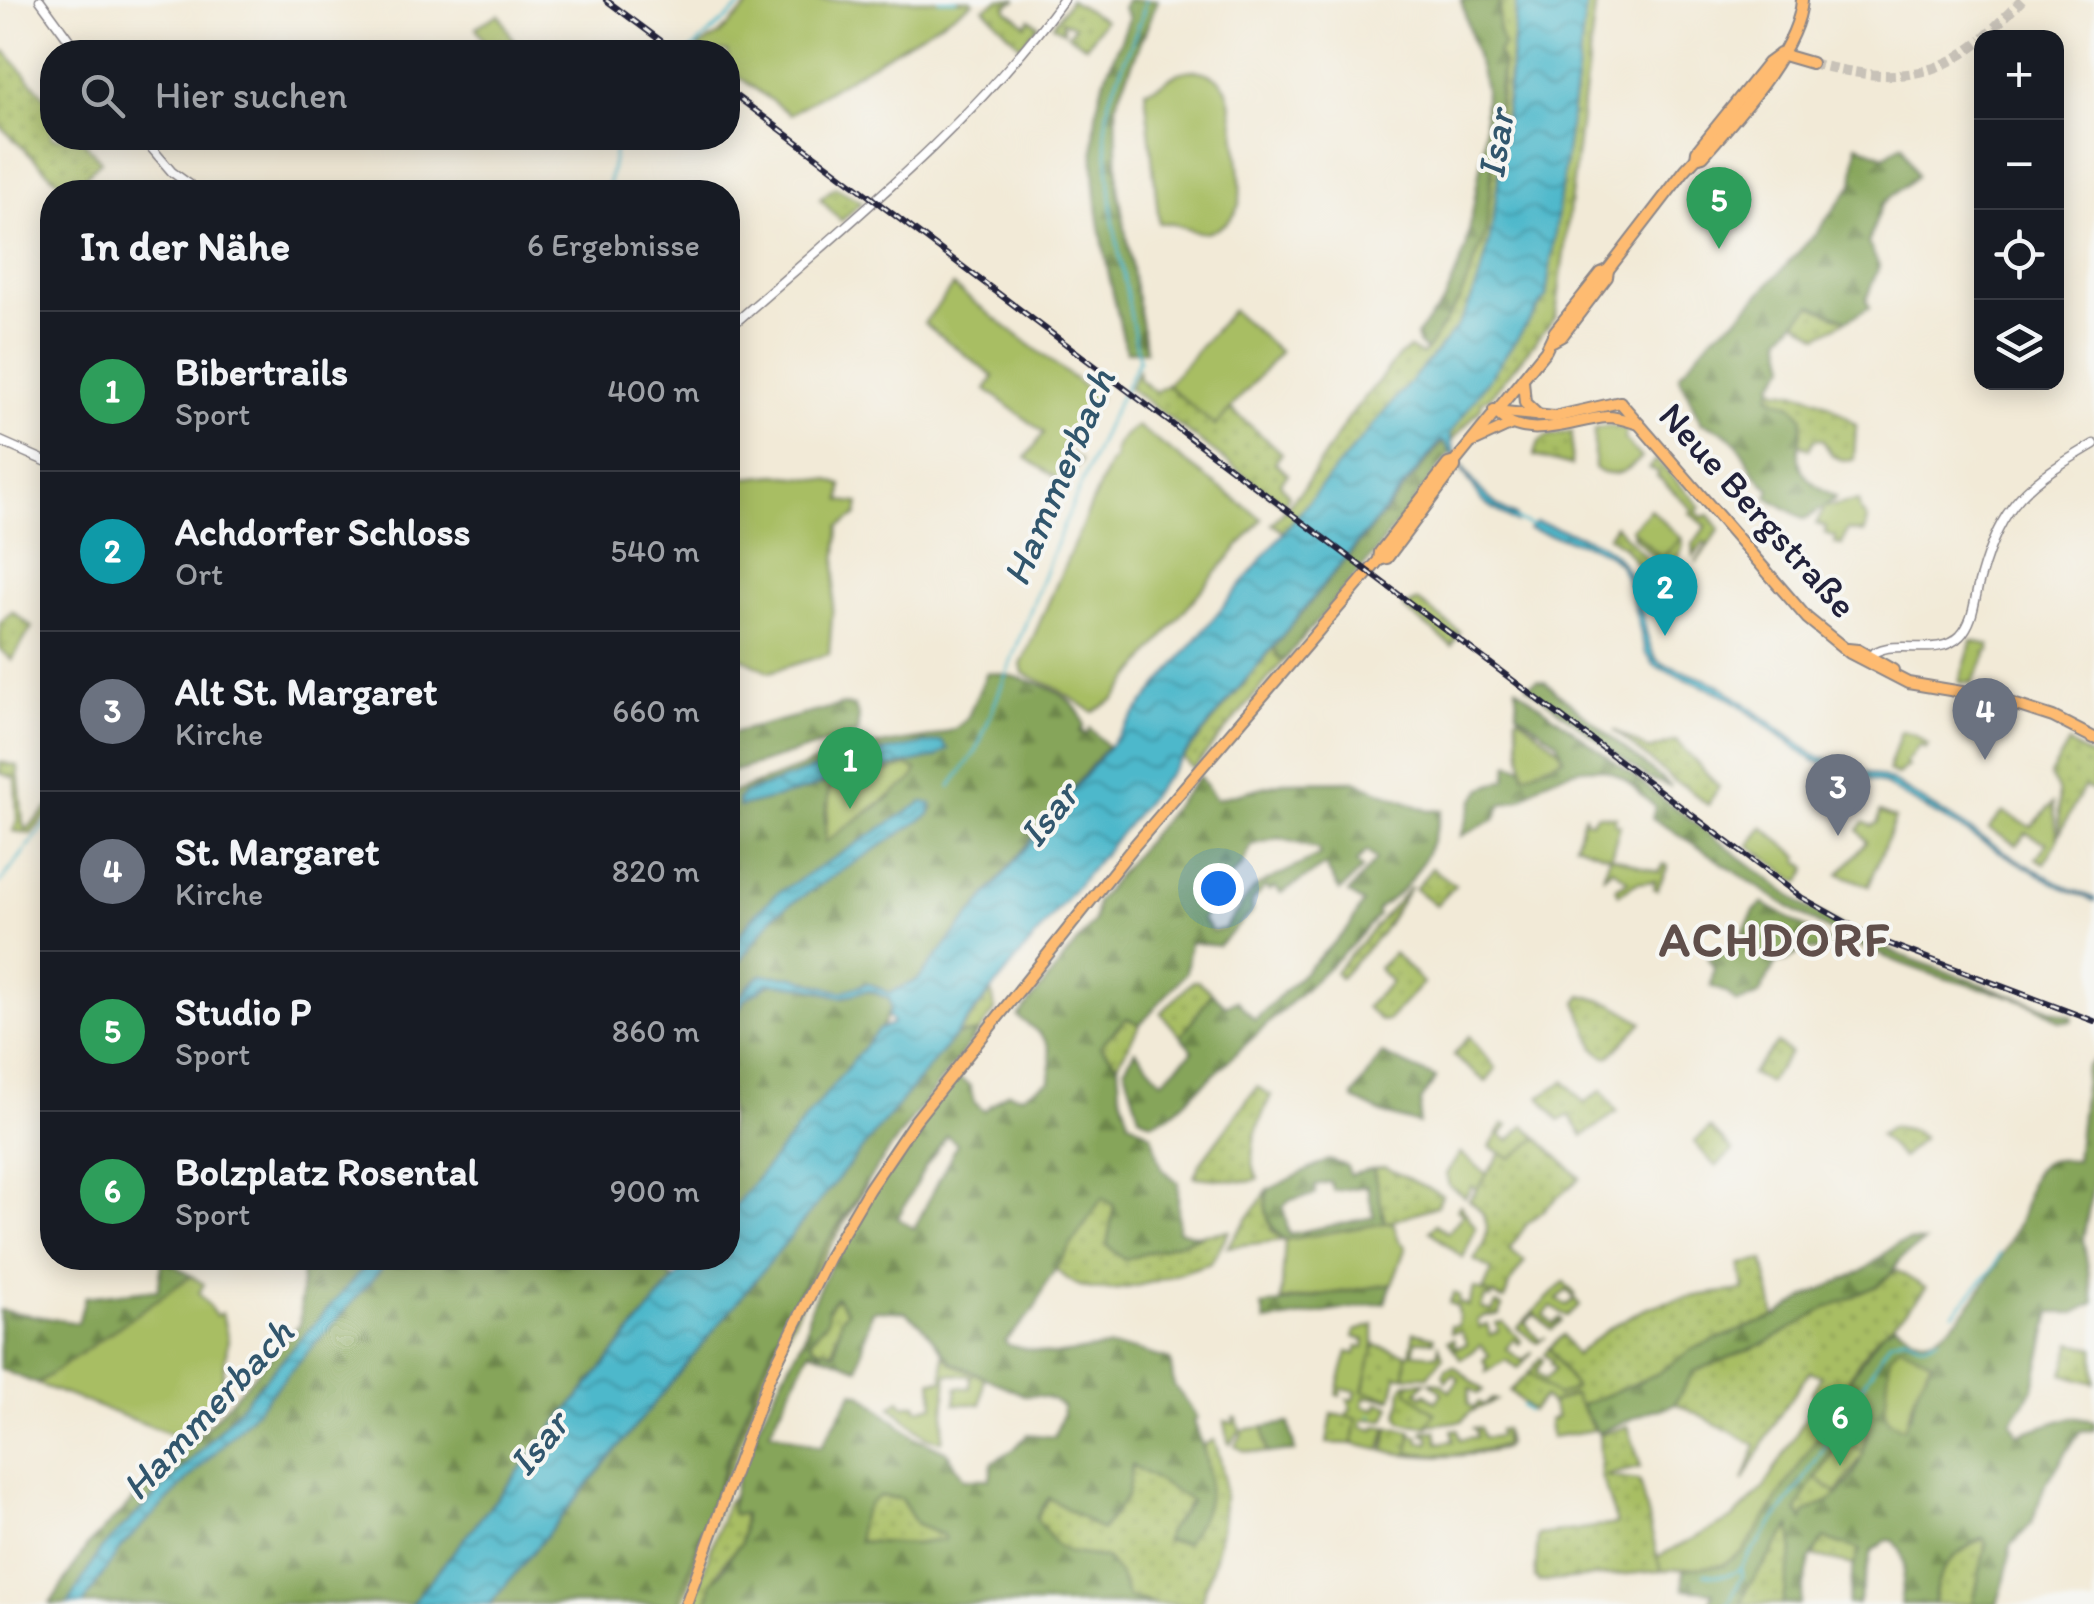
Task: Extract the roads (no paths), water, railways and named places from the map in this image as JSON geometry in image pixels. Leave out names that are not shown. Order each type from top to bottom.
[{"type":"main road","points":[[686,1604],[769,1378],[829,1256],[916,1121],[1135,845],[1379,560],[1390,538],[1448,464],[1454,462],[1552,341],[1562,336],[1696,158],[1698,149],[1768,63],[1780,54],[1792,34],[1802,0]]},
{"type":"main road","points":[[1780,54],[1808,63],[1797,52],[1792,34]]},
{"type":"main road","points":[[1524,376],[1525,403],[1539,417]]},
{"type":"main road","points":[[1494,410],[1539,417],[1574,414],[1620,402]]},
{"type":"main road","points":[[1585,423],[1620,402]]},
{"type":"main road","name":"Neue Bergstraße","points":[[1620,402],[1807,618],[1848,649],[1853,648],[1926,686],[2019,706],[2053,717],[2094,738]]},
{"type":"main road","points":[[1494,410],[1510,424]]},
{"type":"main road","points":[[1466,446],[1510,424],[1555,428],[1614,418],[1639,424]]},
{"type":"street","points":[[40,0],[69,40]]},
{"type":"street","points":[[740,318],[931,150],[1004,73],[1063,0]]},
{"type":"street","points":[[153,150],[183,180]]},
{"type":"street","points":[[0,441],[40,459]]},
{"type":"street","name":"Neue Bergstraße","points":[[1867,658],[1882,648],[1932,646],[1959,636],[1970,621],[1992,542],[2015,500],[2047,472],[2094,444]]},
{"type":"water","points":[[1517,0],[1587,0],[1546,297],[1450,434],[1458,458],[1474,482],[1494,503],[1516,516],[1516,523],[1482,501],[1441,441],[490,1604],[411,1604],[682,1270],[740,1270],[740,1199],[878,1030],[893,1023],[888,1016],[889,998],[868,990],[841,997],[807,987],[770,983],[744,1000],[740,1007],[740,996],[761,975],[794,977],[841,992],[868,983],[889,993],[918,980],[1323,484],[1457,327],[1483,268],[1505,122]]},
{"type":"water","points":[[1536,522],[1592,540],[1617,558],[1635,588],[1649,644],[1659,662],[1720,685],[1814,755],[1890,780],[2020,861],[2094,901],[2059,886],[1881,783],[1813,761],[1729,697],[1655,666],[1645,652],[1630,588],[1620,566],[1608,554],[1591,546],[1529,529]]},
{"type":"water","points":[[941,741],[948,749],[936,757],[835,779],[740,807],[744,793],[844,759]]},
{"type":"water","points":[[923,802],[932,804],[930,814],[775,914],[740,961],[740,934],[778,893]]},
{"type":"water","points":[[362,1270],[380,1270],[250,1417],[121,1547],[83,1604],[68,1604],[101,1549],[198,1454]]},
{"type":"waterway","points":[[703,40],[748,0]]},
{"type":"waterway","points":[[939,0],[956,0]]},
{"type":"waterway","name":"Hammerbach","points":[[950,787],[977,750],[1055,546],[1139,360],[1113,220],[1105,130],[1109,99],[1145,0]]},
{"type":"waterway","points":[[609,180],[615,150]]},
{"type":"waterway","points":[[1513,519],[1534,526]]},
{"type":"waterway","points":[[0,883],[40,831]]},
{"type":"waterway","points":[[1954,1313],[1994,1267],[2000,1254]]},
{"type":"waterway","points":[[1704,1574],[1728,1575],[1740,1568],[1802,1483],[1890,1341],[1905,1336],[1923,1344],[1939,1338]]},
{"type":"waterway","points":[[1522,1405],[1528,1411]]},
{"type":"waterway","points":[[1728,1604],[1743,1575],[1741,1570]]},
{"type":"tunnel","points":[[1992,30],[2022,0]]},
{"type":"tunnel","points":[[1811,63],[1857,73],[1900,75],[1941,65],[1974,46]]},
{"type":"railway","points":[[606,0],[660,40]]},
{"type":"railway","points":[[740,99],[1801,897],[1874,938],[2094,1021]]},
{"type":"place","name":"Studio P","points":[[1719,249]]},
{"type":"place","name":"Achdorfer Schloss","points":[[1665,636]]},
{"type":"place","name":"St. Margaret","points":[[1985,760]]},
{"type":"place","name":"Bibertrails","points":[[850,809]]},
{"type":"place","name":"Alt St. Margaret","points":[[1838,836]]},
{"type":"place","name":"Bolzplatz Rosental","points":[[1840,1466]]},
{"type":"district","name":"ACHDORF","points":[[1775,939]]},
{"type":"water label","name":"Isar","points":[[1495,144]]},
{"type":"water label","name":"Isar","points":[[1048,814]]},
{"type":"water label","name":"Isar","points":[[538,1443]]}]
